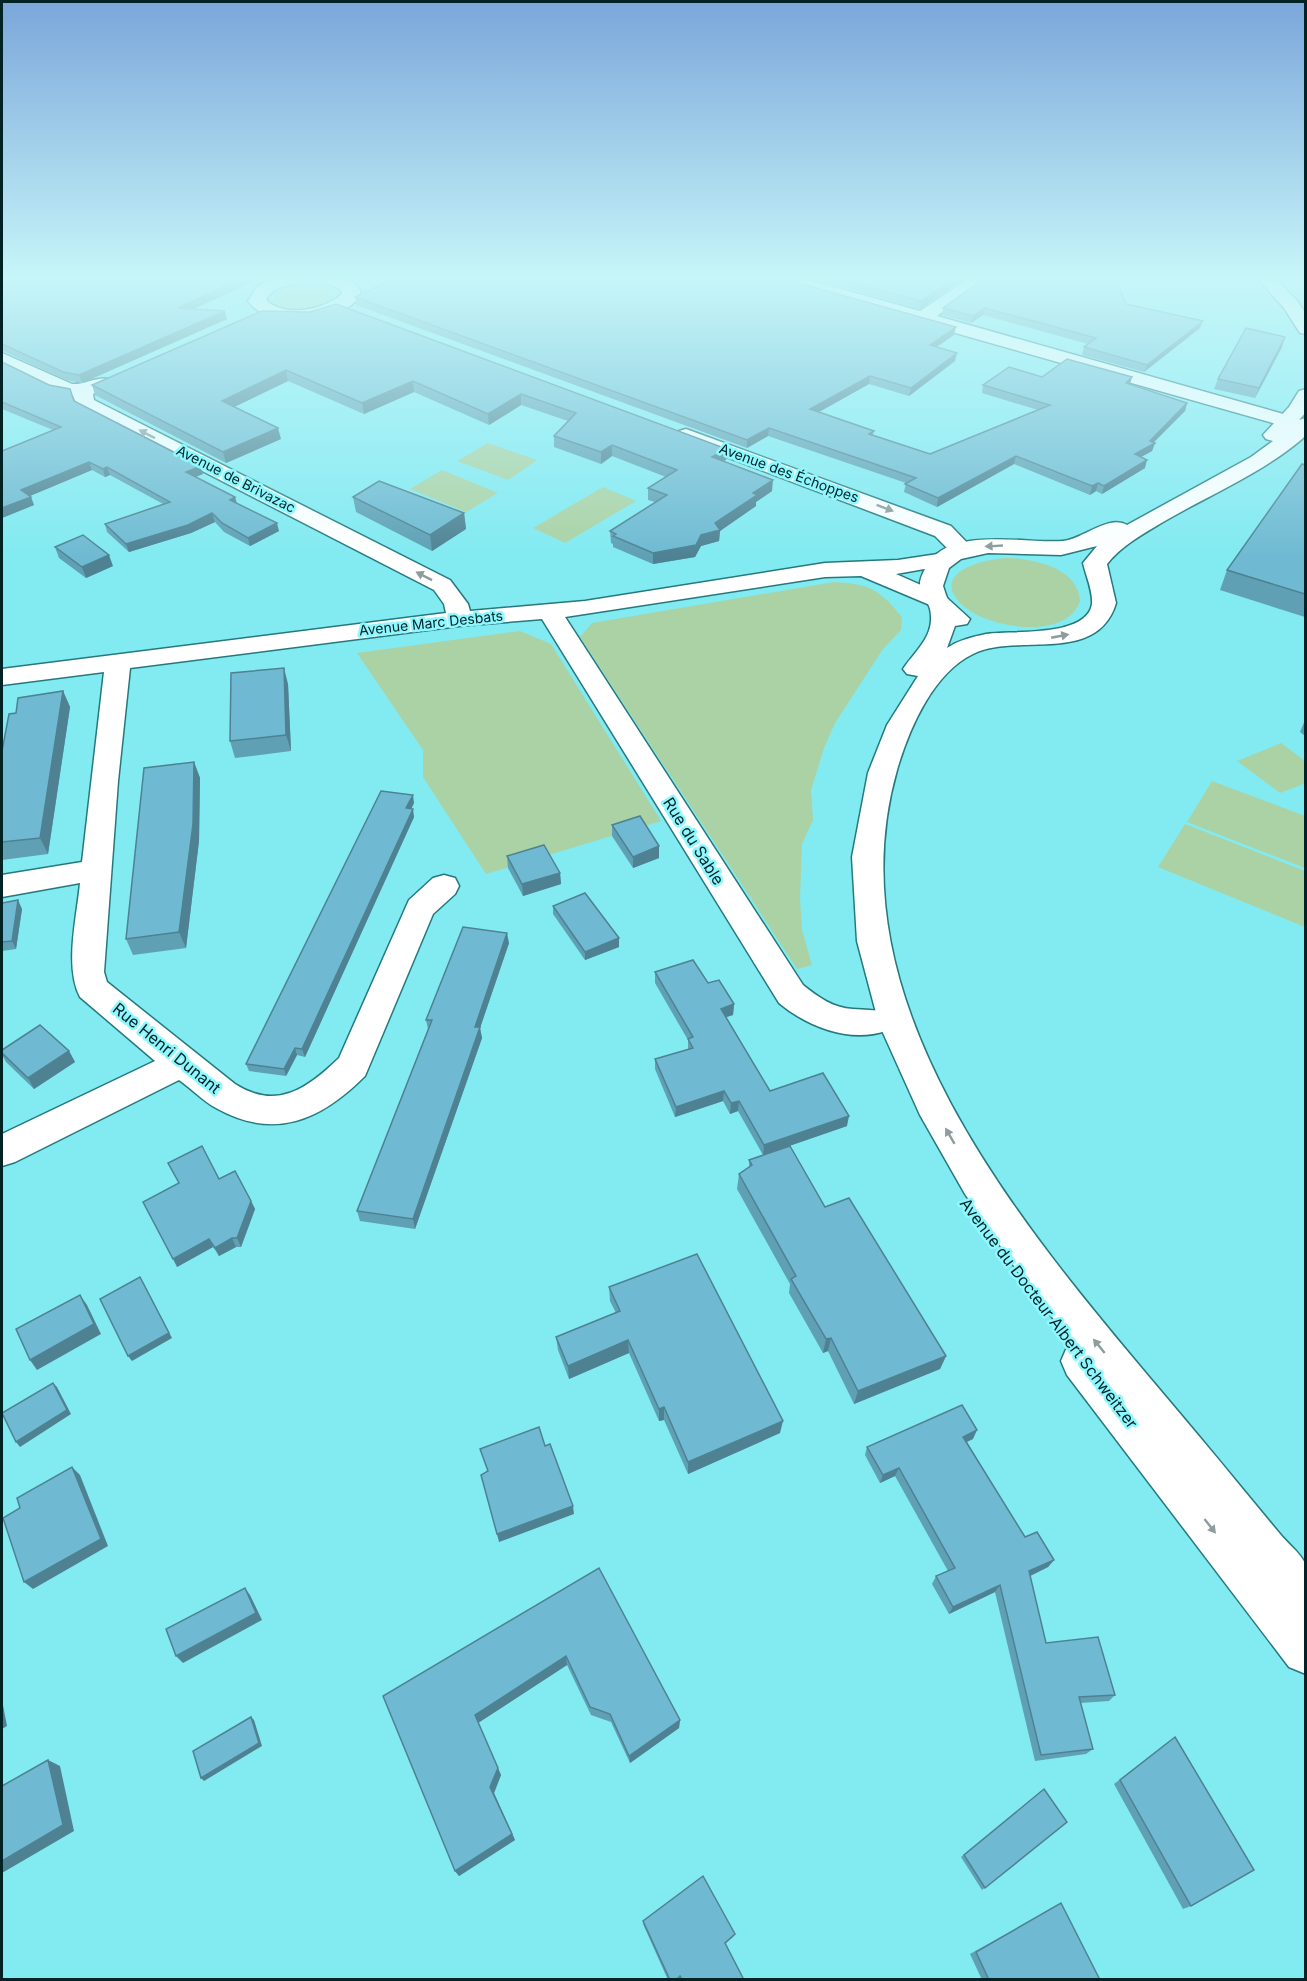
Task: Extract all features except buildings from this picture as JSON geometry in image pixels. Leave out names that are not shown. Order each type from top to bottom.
[{"type":"street","points":[[28,371],[60,387],[84,391],[116,377]]},
{"type":"street","points":[[1112,371],[1296,423]]},
{"type":"street","name":"Avenue de Brivazac","points":[[84,391],[85,403],[442,585],[456,604],[459,619]]},
{"type":"street","name":"Avenue du Docteur Albert Schweitzer","points":[[1305,395],[1293,436],[1260,460],[1108,546],[1099,555],[1095,563],[1104,596],[1104,608],[1097,619],[1084,628],[1065,635],[980,642],[953,653],[915,701],[886,759],[876,790],[867,859],[867,896],[872,935],[890,1008],[938,1115],[991,1205],[1059,1298],[1305,1601]]},
{"type":"street","name":"Avenue du Docteur Albert Schweitzer","points":[[1296,423],[1247,455],[1116,528],[1080,545],[1062,548],[993,546],[955,555],[934,571],[931,585],[939,604],[944,627],[936,646],[896,697],[880,725],[857,788],[850,824],[848,878],[853,936],[861,978],[893,1073],[916,1121],[972,1214],[1043,1310],[1305,1650]]},
{"type":"street","name":"Avenue des Échoppes","points":[[673,430],[943,531],[955,555]]},
{"type":"street","name":"Avenue du Docteur Albert Schweitzer","points":[[1027,547],[1071,560],[1088,572],[1099,584]]},
{"type":"street","name":"Avenue Marc Desbats","points":[[2,677],[459,619],[619,603],[825,570],[861,570],[921,564],[955,555]]},
{"type":"street","name":"Avenue Marc Desbats","points":[[861,570],[915,590],[939,604]]},
{"type":"street","name":"Avenue du Docteur Albert Schweitzer","points":[[939,604],[961,622],[988,633],[1018,639]]},
{"type":"street","name":"Rue du Sable","points":[[549,611],[791,994],[816,1012],[858,1024],[874,1022]]},
{"type":"street","name":"Rue Henri Dunant","points":[[118,662],[104,781],[88,972],[92,988],[182,1063],[229,1098],[249,1106],[272,1110],[293,1108],[315,1098],[339,1080],[352,1066],[420,908],[444,886]]},
{"type":"street","points":[[2,886],[97,870]]},
{"type":"street","points":[[2,1151],[182,1063]]},
{"type":"green space","points":[[488,443],[537,460],[508,480],[457,461]]},
{"type":"green space","points":[[442,470],[498,493],[466,512],[410,489]]},
{"type":"green space","points":[[603,487],[636,501],[565,543],[533,528]]},
{"type":"green space","points":[[1010,558],[1043,564],[1064,573],[1072,581],[1080,601],[1072,613],[1060,622],[1045,626],[1010,625],[978,615],[966,608],[955,596],[951,586],[954,577],[962,570],[986,561]]},
{"type":"green space","points":[[834,582],[857,584],[880,594],[902,617],[901,630],[883,649],[835,723],[824,748],[811,790],[813,820],[802,844],[800,899],[802,930],[812,965],[797,969],[580,637],[592,623]]},
{"type":"green space","points":[[520,631],[551,644],[661,821],[486,874],[423,777],[423,750],[357,653]]},
{"type":"green space","points":[[1281,743],[1305,761],[1306,783],[1280,793],[1237,761]]},
{"type":"green space","points":[[1212,781],[1305,816],[1305,868],[1187,822]]},
{"type":"green space","points":[[1185,824],[1305,871],[1305,927],[1158,867]]}]
